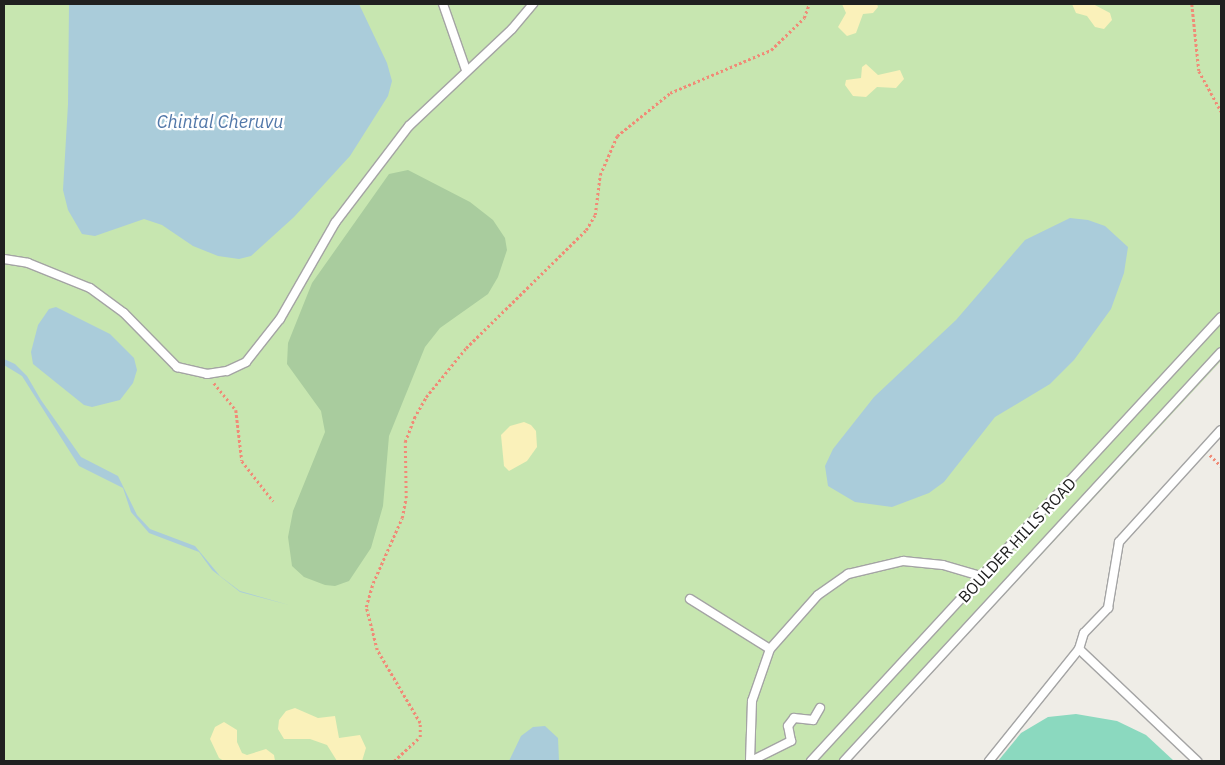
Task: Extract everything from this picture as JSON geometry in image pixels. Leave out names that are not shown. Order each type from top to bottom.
[{"type":"lane","points":[[443,4],[466,70]]},
{"type":"lane","points":[[4,259],[28,263],[90,288],[124,313],[177,367],[206,374],[227,372],[246,362],[280,319],[335,223],[409,126],[466,70],[512,29],[533,4]]},
{"type":"lane","name":"BOULDER HILLS ROAD","points":[[811,761],[984,577],[1221,317]]},
{"type":"lane","name":"BOULDER HILLS ROAD","points":[[844,761],[1221,352]]},
{"type":"lane","points":[[989,761],[1079,649],[1084,633],[1108,608],[1119,542],[1221,430]]},
{"type":"lane","points":[[820,708],[813,720],[794,718],[788,726],[792,741],[750,761],[752,701],[770,649],[818,595],[848,574],[903,562],[943,565],[984,577]]},
{"type":"lane","points":[[690,599],[770,649]]},
{"type":"lane","points":[[1079,649],[1197,761]]},
{"type":"path","points":[[394,761],[420,737],[420,724],[376,650],[366,607],[402,518],[406,498],[405,442],[414,418],[426,397],[466,348],[586,230],[595,215],[600,175],[617,136],[670,93],[771,50],[804,18],[809,4]]},
{"type":"path","points":[[1192,4],[1199,71],[1221,111]]},
{"type":"path","points":[[206,374],[236,410],[242,462],[273,501]]},
{"type":"path","points":[[1203,449],[1221,466]]},
{"type":"green space","points":[[4,4],[1221,4],[1221,361],[850,761],[4,761]]},
{"type":"green space","points":[[408,170],[470,202],[493,220],[505,238],[507,250],[498,277],[488,294],[440,328],[425,347],[389,436],[383,506],[371,548],[349,581],[335,586],[325,585],[304,577],[292,566],[288,537],[293,511],[325,432],[321,411],[287,364],[288,343],[312,283],[389,174]]},
{"type":"green space","points":[[1076,714],[1117,721],[1146,735],[1174,761],[998,761],[1021,733],[1048,717]]},
{"type":"sand","points":[[842,4],[877,4],[878,7],[873,13],[863,14],[856,33],[847,36],[838,27],[846,13]]},
{"type":"sand","points":[[1072,4],[1093,4],[1110,13],[1112,20],[1104,29],[1095,27],[1087,16],[1076,13]]},
{"type":"sand","points":[[866,64],[878,75],[900,70],[904,79],[896,88],[877,87],[866,97],[853,96],[845,85],[846,80],[861,78],[862,67]]},
{"type":"sand","points":[[524,422],[531,425],[536,431],[537,447],[527,461],[509,471],[504,466],[501,435],[510,426]]},
{"type":"sand","points":[[295,708],[318,718],[335,716],[339,738],[360,735],[366,748],[362,761],[337,761],[327,745],[310,739],[284,739],[278,729],[279,720],[286,711]]},
{"type":"sand","points":[[224,722],[237,730],[237,742],[242,753],[247,755],[266,749],[274,755],[275,761],[224,761],[219,758],[210,739],[215,727]]},
{"type":"water","name":"Chintal Cheruvu","points":[[69,4],[359,4],[387,63],[392,81],[388,96],[350,156],[294,217],[251,256],[239,259],[218,256],[193,246],[162,225],[144,219],[95,236],[82,234],[68,210],[63,190],[68,104]]},
{"type":"water","points":[[1070,218],[1088,220],[1105,226],[1128,247],[1124,273],[1111,309],[1074,360],[1050,384],[995,417],[944,482],[929,493],[892,507],[855,502],[828,486],[825,466],[833,449],[874,397],[956,320],[1025,240]]},
{"type":"water","points":[[56,307],[110,334],[134,358],[137,370],[133,383],[120,400],[92,407],[84,405],[33,364],[31,352],[38,325],[49,309]]},
{"type":"water","points":[[4,359],[15,364],[27,376],[41,400],[81,457],[118,476],[137,515],[150,529],[195,546],[220,576],[240,591],[289,605],[240,592],[212,570],[199,552],[149,533],[131,512],[123,488],[79,466],[22,376],[4,365]]},
{"type":"water","points":[[545,726],[558,738],[559,761],[509,761],[521,736],[533,727]]}]
